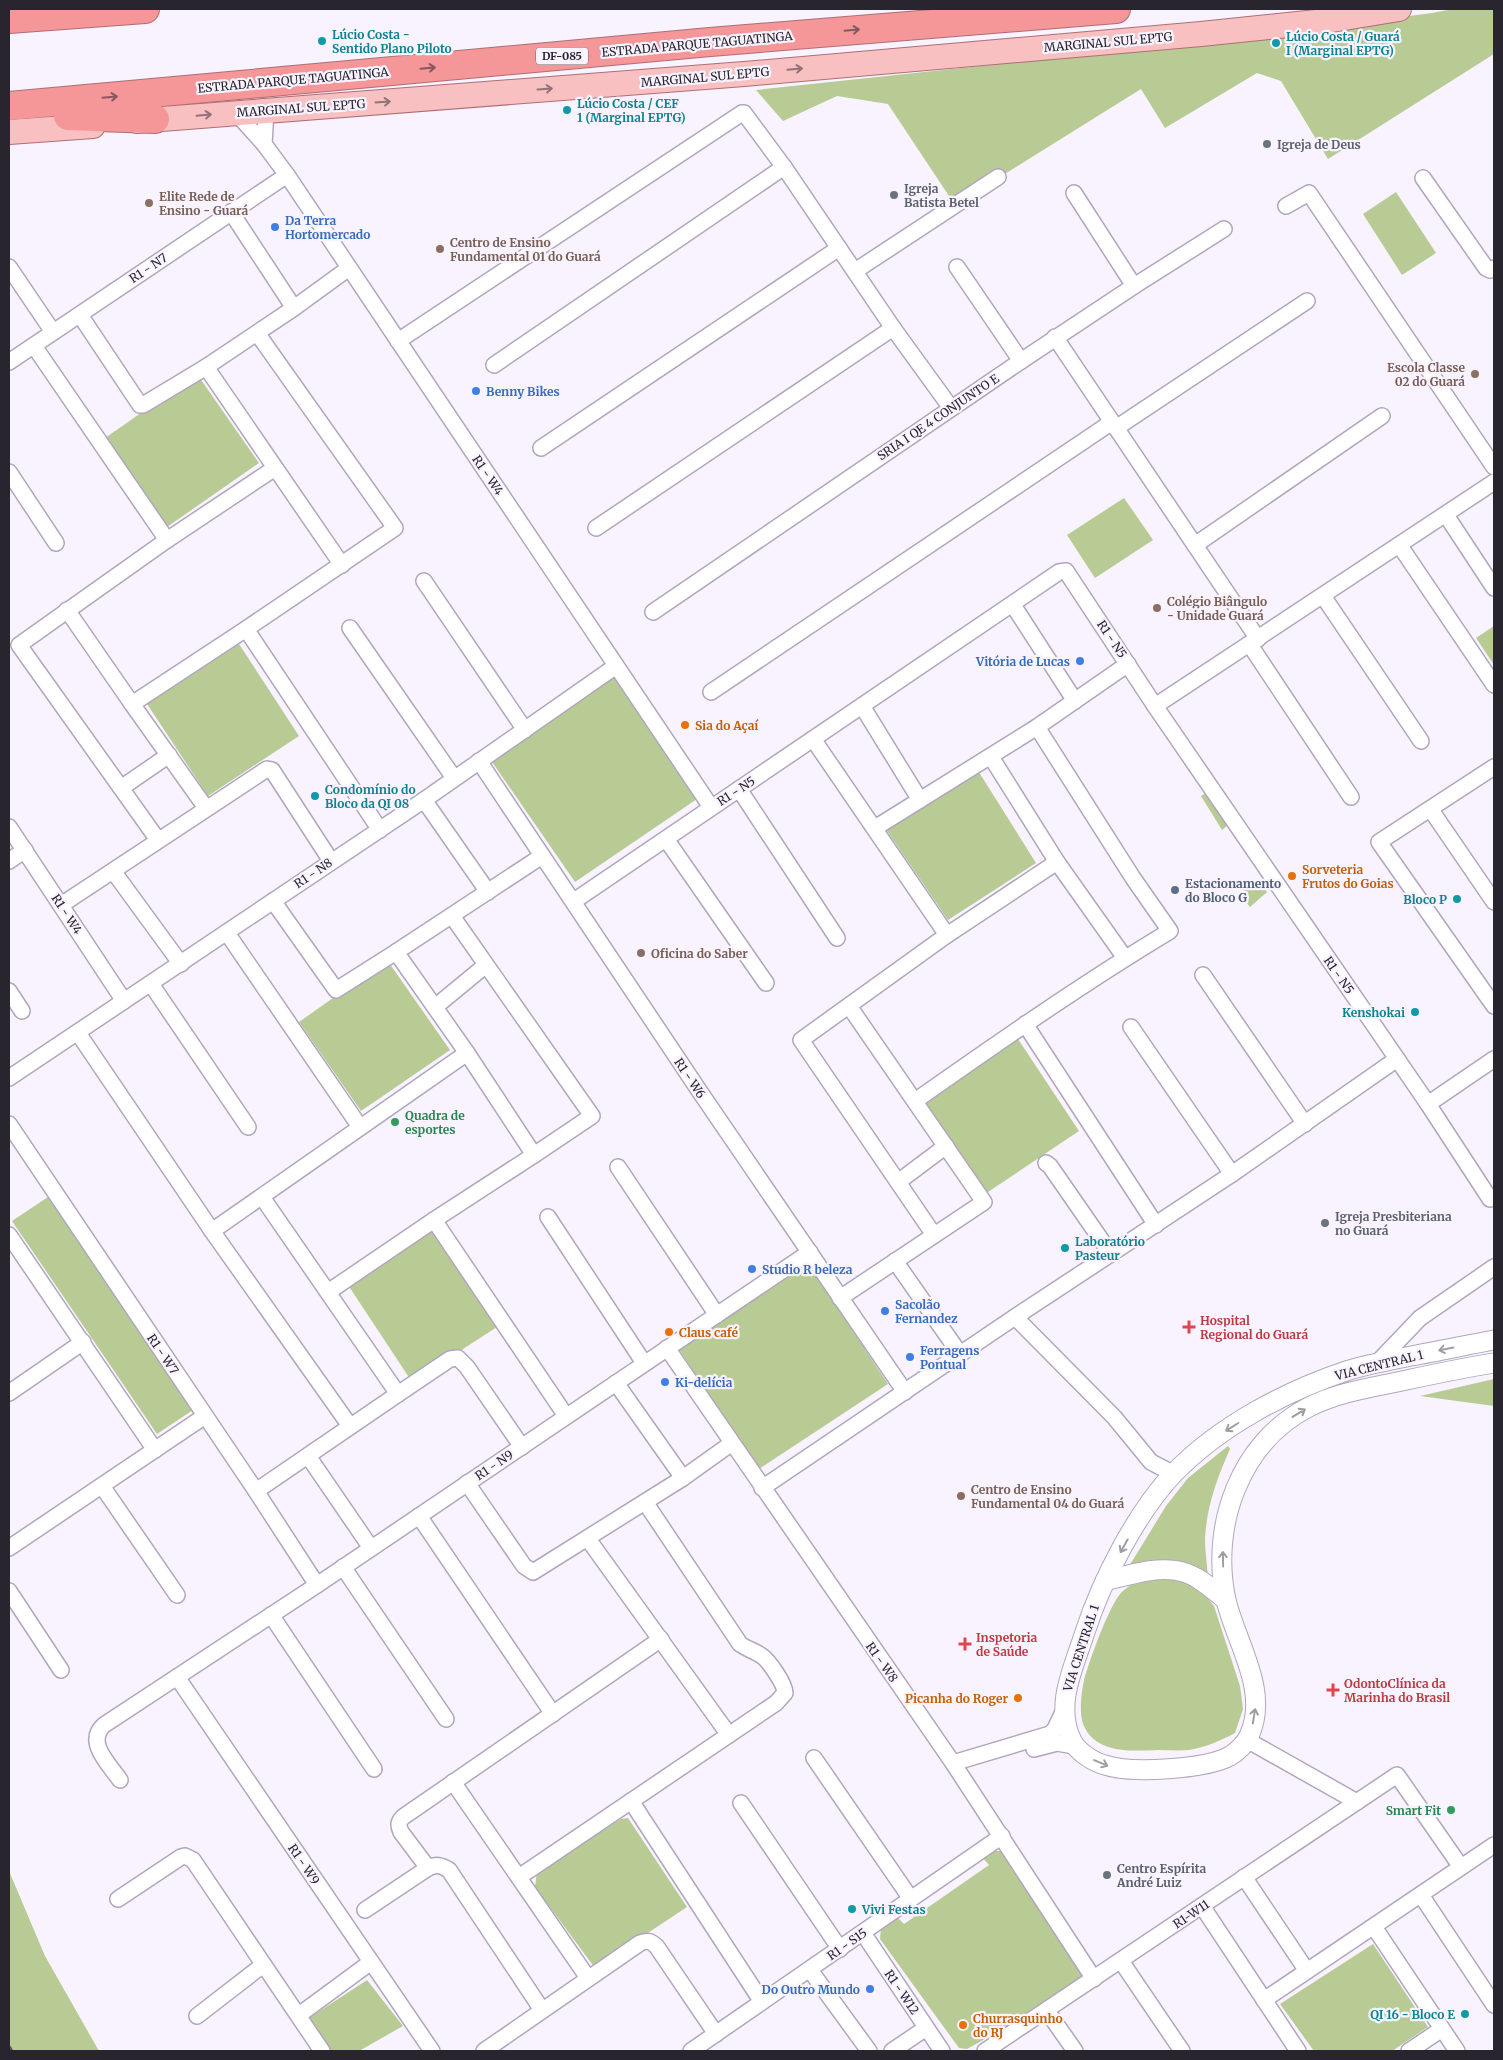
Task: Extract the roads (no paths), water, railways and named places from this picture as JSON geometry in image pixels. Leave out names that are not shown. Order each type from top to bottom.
[{"type":"highway","points":[[9,19],[145,9]]},
{"type":"highway","name":"ESTRADA PARQUE TAGUATINGA","points":[[9,106],[710,42],[1116,9]]},
{"type":"highway","points":[[9,117],[79,115],[155,119]]},
{"type":"main road","name":"MARGINAL SUL EPTG","points":[[9,132],[744,74],[1201,34],[1326,21],[1400,9]]},
{"type":"street","points":[[264,144],[266,111]]},
{"type":"street","name":"R1 - W4","points":[[236,113],[264,144],[288,175],[710,807]]},
{"type":"street","points":[[398,341],[742,113],[747,116],[784,167],[951,408]]},
{"type":"street","points":[[494,365],[784,167]]},
{"type":"street","name":"R1 - N7","points":[[9,362],[288,175]]},
{"type":"street","points":[[855,271],[998,176]]},
{"type":"street","points":[[1423,178],[1486,268],[1490,270],[1494,268]]},
{"type":"street","points":[[1074,193],[1134,286]]},
{"type":"street","points":[[1286,206],[1309,193],[1494,466]]},
{"type":"street","points":[[231,212],[294,308]]},
{"type":"street","name":"SRIA I QE 4 CONJUNTO E","points":[[653,612],[1055,337],[1224,229]]},
{"type":"street","points":[[541,448],[839,248]]},
{"type":"street","points":[[9,267],[53,332]]},
{"type":"street","points":[[957,267],[1021,361]]},
{"type":"street","points":[[80,315],[140,404],[143,405],[206,367],[350,268]]},
{"type":"street","points":[[711,692],[1114,425],[1307,301]]},
{"type":"street","points":[[596,528],[894,328]]},
{"type":"street","points":[[132,704],[395,528],[257,333]]},
{"type":"street","points":[[1055,337],[1195,545],[1351,796]]},
{"type":"street","points":[[34,346],[167,540]]},
{"type":"street","points":[[206,367],[342,565]]},
{"type":"street","points":[[1195,545],[1382,416]]},
{"type":"street","points":[[158,840],[19,645],[167,540],[275,468]]},
{"type":"street","points":[[9,472],[56,544]]},
{"type":"street","points":[[1155,706],[1400,546],[1494,482]]},
{"type":"street","points":[[1446,514],[1494,588]]},
{"type":"street","points":[[1400,546],[1494,686]]},
{"type":"street","name":"R1 - N5","points":[[574,901],[1059,572],[1066,571],[1155,706],[1493,1200]]},
{"type":"street","points":[[424,582],[525,730]]},
{"type":"street","points":[[1323,596],[1421,741]]},
{"type":"street","points":[[1013,605],[1075,701]]},
{"type":"street","points":[[67,610],[206,808]]},
{"type":"street","points":[[350,628],[454,778]]},
{"type":"street","points":[[246,629],[380,830]]},
{"type":"street","points":[[875,828],[991,757],[1128,664]]},
{"type":"street","name":"R1 - N8","points":[[9,1078],[227,933],[332,860],[380,830],[616,666]]},
{"type":"street","points":[[862,706],[920,800]]},
{"type":"street","points":[[915,1101],[1025,1024],[1125,958],[1170,931],[1133,878],[1037,727]]},
{"type":"street","points":[[813,739],[947,935]]},
{"type":"street","points":[[121,788],[169,756]]},
{"type":"street","points":[[991,757],[1057,862],[1125,958]]},
{"type":"street","name":"R1 - W6","points":[[479,762],[574,901],[698,1090],[905,1392]]},
{"type":"street","points":[[1494,768],[1379,842],[1494,1006]]},
{"type":"street","points":[[62,905],[206,808],[269,769],[332,860]]},
{"type":"street","points":[[739,789],[837,938]]},
{"type":"street","points":[[424,800],[488,892]]},
{"type":"street","points":[[1431,810],[1494,902]]},
{"type":"street","name":"R1 - W4","points":[[9,827],[124,1001]]},
{"type":"street","points":[[666,838],[766,984]]},
{"type":"street","points":[[9,860],[25,850]]},
{"type":"street","points":[[273,901],[336,990],[542,856]]},
{"type":"street","points":[[934,1235],[801,1040],[947,935],[1057,862]]},
{"type":"street","points":[[113,871],[181,964]]},
{"type":"street","points":[[328,1292],[592,1116],[452,916]]},
{"type":"street","points":[[227,933],[360,1127]]},
{"type":"street","points":[[396,952],[467,1053],[534,1155]]},
{"type":"street","points":[[435,1007],[486,965]]},
{"type":"street","points":[[1203,975],[1305,1124]]},
{"type":"street","points":[[151,984],[248,1127]]},
{"type":"street","points":[[9,991],[22,1011]]},
{"type":"street","points":[[840,1298],[984,1202],[849,1006]]},
{"type":"street","points":[[1025,1024],[1156,1224]]},
{"type":"street","points":[[1131,1027],[1232,1174]]},
{"type":"street","points":[[78,1033],[212,1231],[350,1426]]},
{"type":"street","points":[[212,1231],[467,1053]]},
{"type":"street","points":[[762,1488],[1015,1317],[1232,1174],[1397,1059]]},
{"type":"street","points":[[1428,1104],[1494,1059]]},
{"type":"street","name":"R1 - W7","points":[[9,1124],[317,1585]]},
{"type":"street","points":[[898,1182],[946,1146]]},
{"type":"street","points":[[1046,1163],[1050,1166],[1111,1254]]},
{"type":"street","points":[[618,1167],[717,1315]]},
{"type":"street","points":[[262,1197],[398,1394]]},
{"type":"street","points":[[548,1217],[644,1363]]},
{"type":"street","points":[[434,1220],[566,1416]]},
{"type":"street","points":[[9,1235],[156,1450]]},
{"type":"street","name":"R1 - N9","points":[[120,1780],[98,1748],[95,1740],[104,1725],[317,1585],[810,1252]]},
{"type":"street","points":[[895,1261],[960,1354]]},
{"type":"street","points":[[1377,1363],[1420,1318],[1494,1267]]},
{"type":"street","points":[[1015,1317],[1110,1414],[1151,1462],[1174,1474]]},
{"type":"street","name":"VIA CENTRAL 1","points":[[1074,1746],[1066,1729],[1063,1712],[1067,1688],[1093,1609],[1105,1580],[1138,1520],[1174,1474],[1218,1436],[1268,1405],[1310,1384],[1377,1363],[1494,1340]]},
{"type":"street","points":[[9,1393],[83,1342]]},
{"type":"street","name":"R1 - W8","points":[[667,1348],[1002,1836],[1094,1978]]},
{"type":"street","points":[[256,1492],[450,1359],[458,1358],[465,1364],[522,1447]]},
{"type":"street","name":"VIA CENTRAL 1","points":[[1247,1740],[1254,1723],[1256,1703],[1252,1681],[1226,1600],[1222,1551],[1225,1522],[1232,1496],[1242,1474],[1257,1450],[1272,1433],[1289,1419],[1312,1406],[1358,1390],[1494,1363]]},
{"type":"street","points":[[616,1383],[683,1478]]},
{"type":"street","points":[[9,1548],[204,1416]]},
{"type":"street","points":[[467,1483],[529,1570],[536,1571],[683,1478],[732,1443]]},
{"type":"street","points":[[308,1456],[371,1548]]},
{"type":"street","points":[[1151,1462],[1159,1493]]},
{"type":"street","points":[[102,1486],[177,1595]]},
{"type":"street","points":[[519,1877],[776,1703],[785,1693],[783,1683],[764,1657],[740,1644],[645,1502]]},
{"type":"street","points":[[419,1516],[552,1714]]},
{"type":"street","points":[[588,1538],[729,1735]]},
{"type":"street","points":[[343,1567],[446,1719]]},
{"type":"street","points":[[1105,1580],[1138,1573],[1170,1570],[1183,1572],[1196,1578],[1226,1600]]},
{"type":"street","points":[[9,1591],[61,1670]]},
{"type":"street","points":[[271,1615],[374,1769]]},
{"type":"street","points":[[428,1868],[401,1832],[398,1826],[399,1821],[661,1638]]},
{"type":"street","name":"R1 - W9","points":[[177,1677],[432,2051]]},
{"type":"street","points":[[955,1768],[1050,1734],[1055,1729],[1063,1712]]},
{"type":"street","points":[[955,1768],[1050,1744],[1074,1746],[1089,1758],[1106,1766],[1141,1769],[1178,1768],[1207,1764],[1232,1755],[1247,1740],[1357,1802]]},
{"type":"street","points":[[814,1758],[911,1899]]},
{"type":"street","name":"R1-W11","points":[[985,2051],[1397,1775],[1461,1867]]},
{"type":"street","points":[[453,1782],[588,1978]]},
{"type":"street","points":[[631,1802],[762,2002]]},
{"type":"street","points":[[741,1803],[840,1949]]},
{"type":"street","name":"R1 - S15","points":[[691,2051],[1002,1836]]},
{"type":"street","points":[[1264,2000],[1494,1846]]},
{"type":"street","points":[[118,1899],[180,1857],[193,1860],[322,2051]]},
{"type":"street","points":[[365,1910],[434,1865],[448,1870],[542,2010]]},
{"type":"street","points":[[1244,1877],[1307,1971]]},
{"type":"street","points":[[1421,1896],[1494,2005]]},
{"type":"street","points":[[1202,1906],[1298,2051]]},
{"type":"street","points":[[1374,1927],[1457,2051]]},
{"type":"street","name":"R1 - W12","points":[[863,1933],[942,2051]]},
{"type":"street","points":[[484,2051],[505,2045],[542,2010],[640,1943],[646,1941],[652,1942],[657,1947],[716,2034]]},
{"type":"street","points":[[1121,1961],[1182,2051]]},
{"type":"street","points":[[299,2015],[371,1962]]},
{"type":"street","points":[[197,2016],[263,1966]]},
{"type":"street","points":[[810,1970],[869,2051]]},
{"type":"street","points":[[1046,2011],[1075,2051]]},
{"type":"street","points":[[892,2051],[926,2028]]},
{"type":"street","points":[[1409,2051],[1442,2029]]},
{"type":"railway","points":[[9,2047],[11,2051]]},
{"type":"place","name":"Lúcio Costa - Sentido Plano Piloto","points":[[322,41]]},
{"type":"place","name":"Lúcio Costa / Guará I (Marginal EPTG)","points":[[1276,43]]},
{"type":"place","name":"Lúcio Costa / CEF 1 (Marginal EPTG)","points":[[567,110]]},
{"type":"place","name":"Igreja de Deus","points":[[1267,144]]},
{"type":"place","name":"Igreja Batista Betel","points":[[894,195]]},
{"type":"place","name":"Elite Rede de Ensino - Guará","points":[[149,203]]},
{"type":"place","name":"Da Terra Hortomercado","points":[[275,227]]},
{"type":"place","name":"Centro de Ensino Fundamental 01 do Guará","points":[[440,249]]},
{"type":"place","name":"Escola Classe 02 do Guará","points":[[1475,374]]},
{"type":"place","name":"Benny Bikes","points":[[476,391]]},
{"type":"place","name":"Colégio Biângulo - Unidade Guará","points":[[1157,608]]},
{"type":"place","name":"Vitória de Lucas","points":[[1080,661]]},
{"type":"place","name":"Sia do Açaí","points":[[685,725]]},
{"type":"place","name":"Condomínio do Bloco da QI 08","points":[[315,796]]},
{"type":"place","name":"Sorveteria Frutos do Goias","points":[[1292,876]]},
{"type":"place","name":"Estacionamento do Bloco G","points":[[1175,890]]},
{"type":"place","name":"Bloco P","points":[[1457,899]]},
{"type":"place","name":"Oficina do Saber","points":[[641,953]]},
{"type":"place","name":"Kenshokai","points":[[1415,1012]]},
{"type":"place","name":"Quadra de esportes","points":[[395,1122]]},
{"type":"place","name":"Igreja Presbiteriana no Guará","points":[[1325,1223]]},
{"type":"place","name":"Laboratório Pasteur","points":[[1065,1248]]},
{"type":"place","name":"Studio R beleza","points":[[752,1269]]},
{"type":"place","name":"Sacolão Fernandez","points":[[885,1311]]},
{"type":"place","name":"Hospital Regional do Guará","points":[[1189,1327]]},
{"type":"place","name":"Claus café","points":[[669,1332]]},
{"type":"place","name":"Ferragens Pontual","points":[[910,1357]]},
{"type":"place","name":"Ki-delícia","points":[[665,1382]]},
{"type":"place","name":"Centro de Ensino Fundamental 04 do Guará","points":[[961,1496]]},
{"type":"place","name":"Inspetoria de Saúde","points":[[965,1644]]},
{"type":"place","name":"OdontoClínica da Marinha do Brasil","points":[[1333,1690]]},
{"type":"place","name":"Picanha do Roger","points":[[1018,1698]]},
{"type":"place","name":"Smart Fit","points":[[1451,1810]]},
{"type":"place","name":"Centro Espírita André Luiz","points":[[1107,1875]]},
{"type":"place","name":"Vivi Festas","points":[[852,1909]]},
{"type":"place","name":"Do Outro Mundo","points":[[870,1989]]},
{"type":"place","name":"QI 16 - Bloco E","points":[[1465,2014]]},
{"type":"place","name":"Churrasquinho do RJ","points":[[963,2025]]}]
